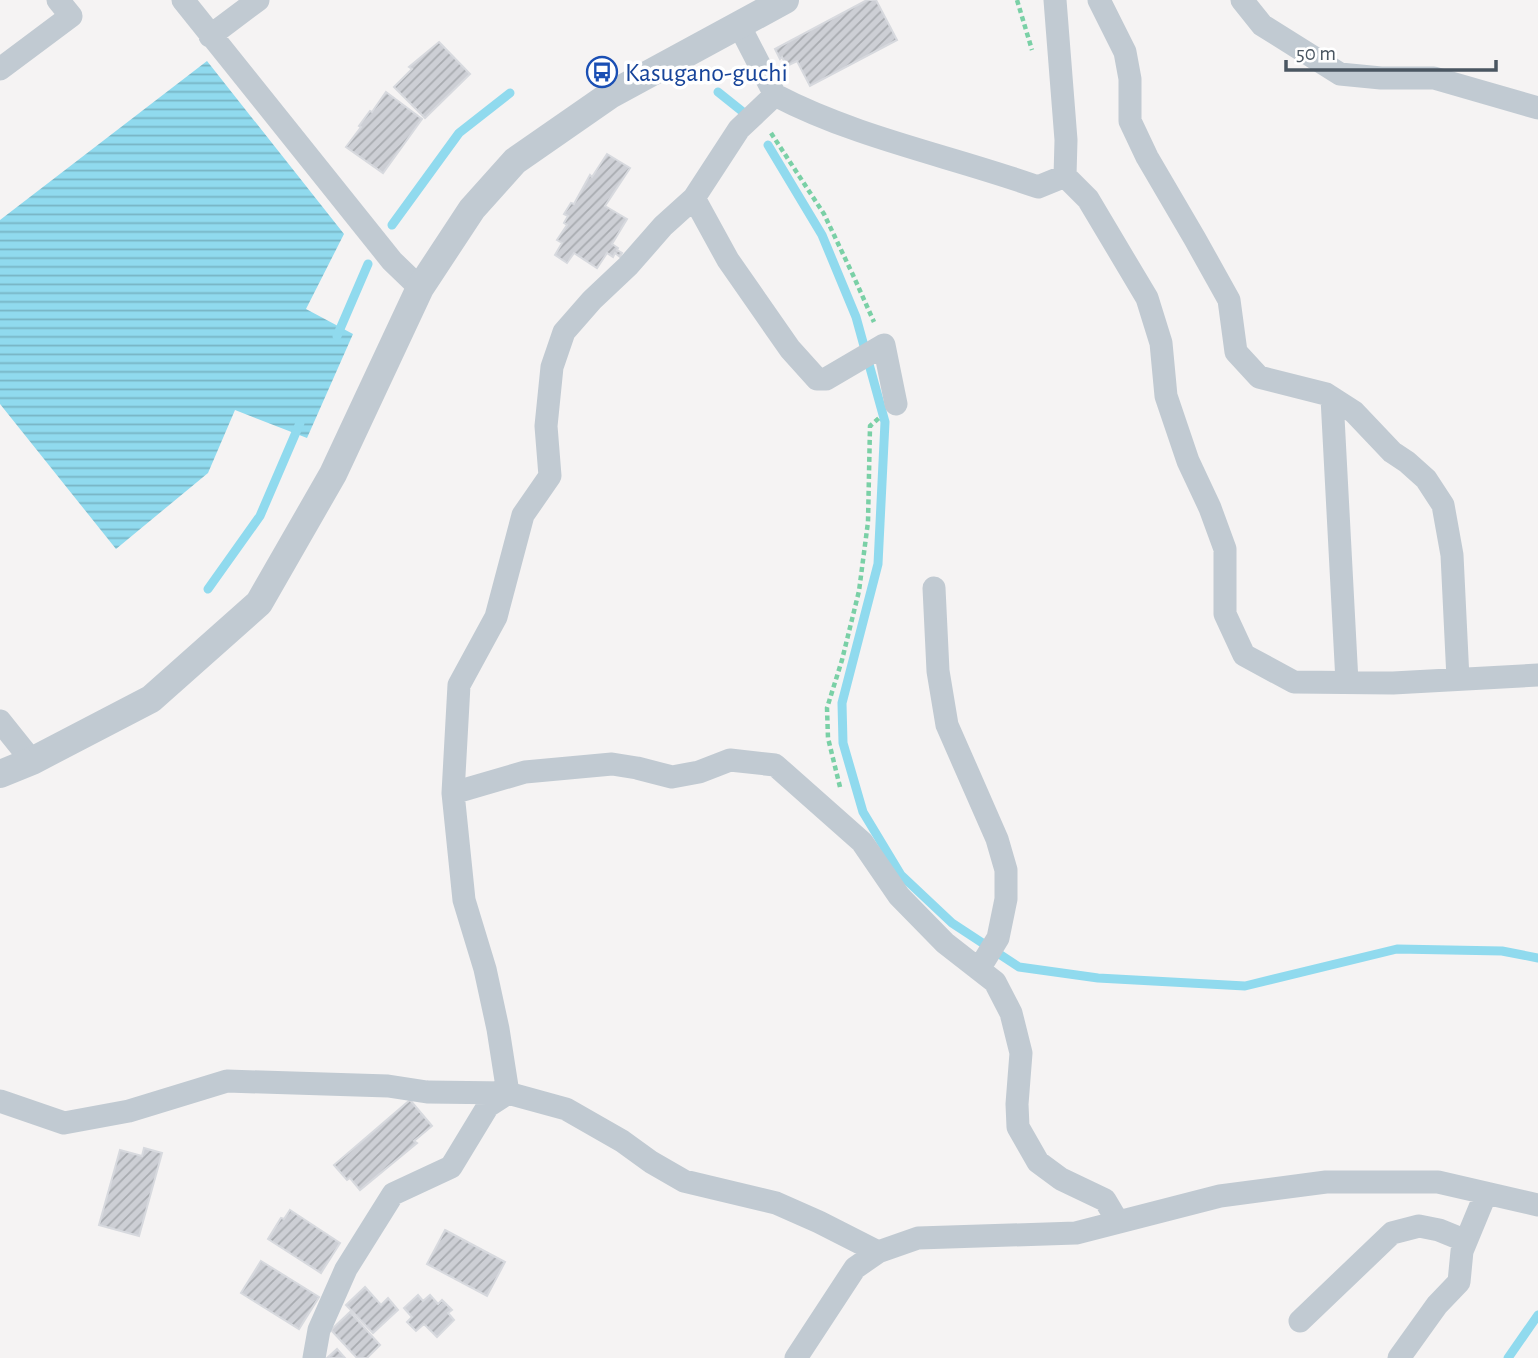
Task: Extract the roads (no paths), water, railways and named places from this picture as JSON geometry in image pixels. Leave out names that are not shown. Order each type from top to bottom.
[{"type":"street","points":[[0,69],[71,16],[58,0]]},
{"type":"street","points":[[183,0],[392,261],[420,288]]},
{"type":"street","points":[[210,36],[258,0]]},
{"type":"street","points":[[0,774],[32,761],[151,699],[259,603],[333,474],[420,288],[472,209],[515,161],[610,95],[785,0]]},
{"type":"street","points":[[1055,0],[1066,140],[1065,176],[1088,200],[1147,298],[1161,344],[1166,396],[1188,461],[1225,549],[1225,614],[1244,655],[1294,682],[1393,683],[1538,675]]},
{"type":"street","points":[[1099,0],[1125,52],[1130,79],[1130,121],[1147,157],[1228,300],[1236,352],[1259,377],[1326,394],[1354,412],[1392,452],[1426,479],[1443,505],[1452,555],[1458,679]]},
{"type":"street","points":[[1242,0],[1262,25],[1340,74],[1381,78],[1434,78],[1538,108]]},
{"type":"street","points":[[739,25],[775,95],[807,112],[1038,187],[1065,176]]},
{"type":"street","points":[[509,1093],[485,969],[464,900],[453,793],[459,685],[496,617],[523,515],[550,476],[546,426],[548,402],[552,367],[564,332],[663,226],[694,198],[739,129],[775,95]]},
{"type":"street","points":[[694,198],[728,260],[790,349],[817,379],[826,379],[884,345],[896,404]]},
{"type":"street","points":[[1332,398],[1347,682]]},
{"type":"street","points":[[934,588],[938,671],[947,725],[997,839],[1006,870],[1006,900],[998,939],[979,969]]},
{"type":"street","points":[[0,721],[32,761]]},
{"type":"street","points":[[453,793],[525,772],[599,765],[637,768],[672,777],[699,772],[730,760],[775,765],[862,842],[899,896],[945,943],[995,982],[1012,1013],[1021,1053],[1018,1127],[1038,1162],[1062,1179],[1105,1200],[1118,1222]]},
{"type":"street","points":[[0,1101],[64,1123],[129,1111],[227,1081],[388,1086],[427,1092],[509,1093],[566,1110],[622,1140],[651,1162],[684,1181],[776,1203],[878,1252]]},
{"type":"street","points":[[314,1358],[319,1330],[346,1269],[393,1194],[451,1167],[488,1106],[509,1093]]},
{"type":"street","points":[[796,1358],[855,1268],[878,1252],[918,1238],[1076,1233],[1220,1196],[1326,1182],[1438,1182],[1538,1205]]},
{"type":"street","points":[[1399,1358],[1437,1305],[1459,1282],[1462,1251],[1486,1193]]},
{"type":"street","points":[[1300,1321],[1392,1233],[1419,1226],[1439,1230],[1466,1241]]},
{"type":"water","points":[[207,61],[344,234],[306,309],[353,334],[307,438],[235,410],[208,473],[116,549],[0,404],[0,220]]},
{"type":"waterway","points":[[718,92],[743,112]]},
{"type":"waterway","points":[[392,225],[459,133],[510,93]]},
{"type":"waterway","points":[[768,145],[822,235],[856,317],[885,422],[878,564],[842,703],[843,743],[863,812],[901,875],[952,923],[1019,967],[1098,978],[1245,986],[1397,949],[1502,951],[1538,958]]},
{"type":"waterway","points":[[337,336],[368,264]]},
{"type":"waterway","points":[[208,589],[260,516],[300,423]]},
{"type":"waterway","points":[[1508,1358],[1538,1315]]},
{"type":"place","name":"Kasugano-guchi","points":[[602,72]]}]
